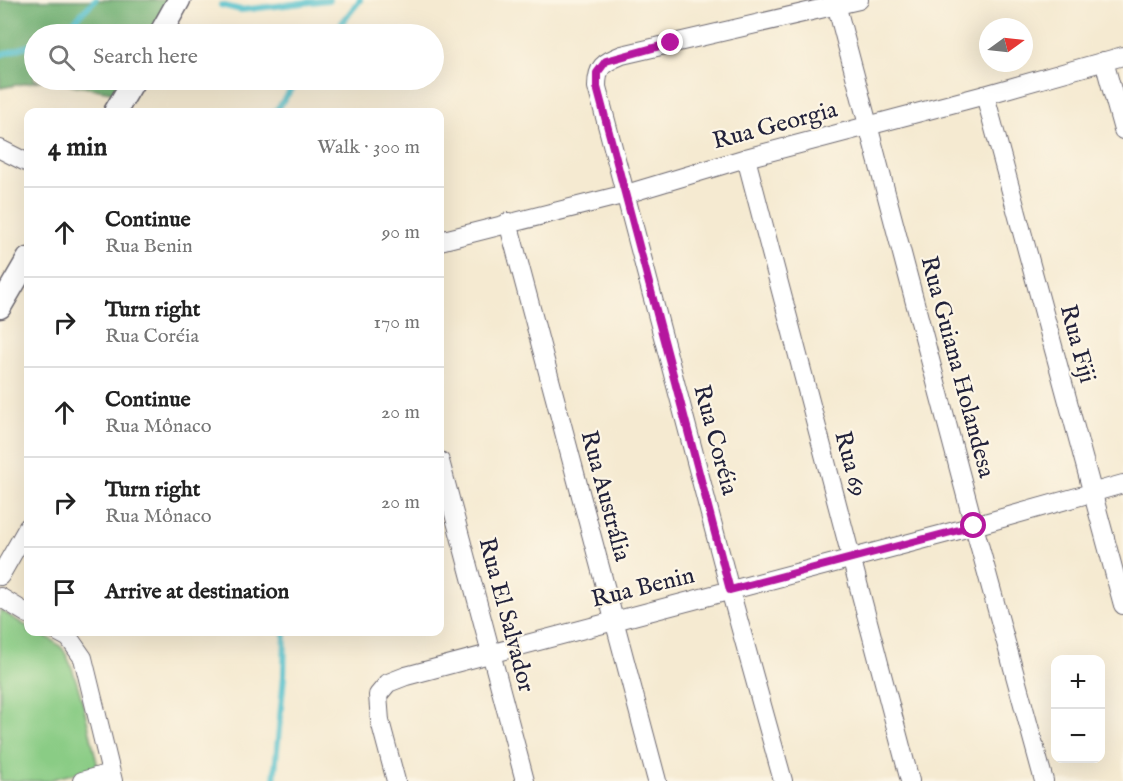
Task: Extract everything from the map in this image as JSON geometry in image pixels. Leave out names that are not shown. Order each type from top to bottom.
[{"type":"street","points":[[166,24],[179,0]]},
{"type":"street","name":"Rua Coréia","points":[[783,781],[597,87],[597,73],[606,61],[836,3],[859,0]]},
{"type":"street","name":"Rua Guiana Holandesa","points":[[836,3],[867,126],[1044,781]]},
{"type":"street","name":"Rua Georgia","points":[[444,240],[626,194],[746,158],[986,95],[1123,56]]},
{"type":"street","points":[[1104,61],[1123,130]]},
{"type":"street","points":[[117,108],[128,90]]},
{"type":"street","name":"Rua Fiji","points":[[986,95],[1123,605]]},
{"type":"street","points":[[0,149],[24,161]]},
{"type":"street","name":"Rua 69","points":[[746,158],[910,781]]},
{"type":"street","name":"Rua Austrália","points":[[508,222],[657,781]]},
{"type":"street","points":[[0,307],[24,266]]},
{"type":"street","name":"Rua El Salvador","points":[[444,476],[525,781]]},
{"type":"street","name":"Rua Benin","points":[[396,781],[380,721],[378,694],[388,683],[406,676],[974,526],[1123,484]]},
{"type":"street","points":[[0,576],[24,534]]},
{"type":"street","points":[[0,597],[24,612]]},
{"type":"street","points":[[65,636],[83,658],[111,777],[82,781]]},
{"type":"green space","points":[[0,0],[169,0],[156,24],[24,24],[24,84],[0,88]]},
{"type":"green space","points":[[99,90],[118,90],[116,93]]},
{"type":"green space","points":[[0,610],[24,625],[24,636],[43,636],[54,641],[67,656],[83,704],[98,767],[46,781],[0,781]]},
{"type":"waterway","points":[[71,24],[95,0]]},
{"type":"waterway","points":[[221,5],[241,10],[329,0]]},
{"type":"waterway","points":[[341,24],[360,0]]},
{"type":"waterway","points":[[0,55],[24,47]]},
{"type":"waterway","points":[[278,108],[291,90]]},
{"type":"waterway","points":[[274,781],[284,676],[285,636]]},
{"type":"route","points":[[671,43],[606,61],[597,73],[597,87],[730,590],[974,526]]}]
